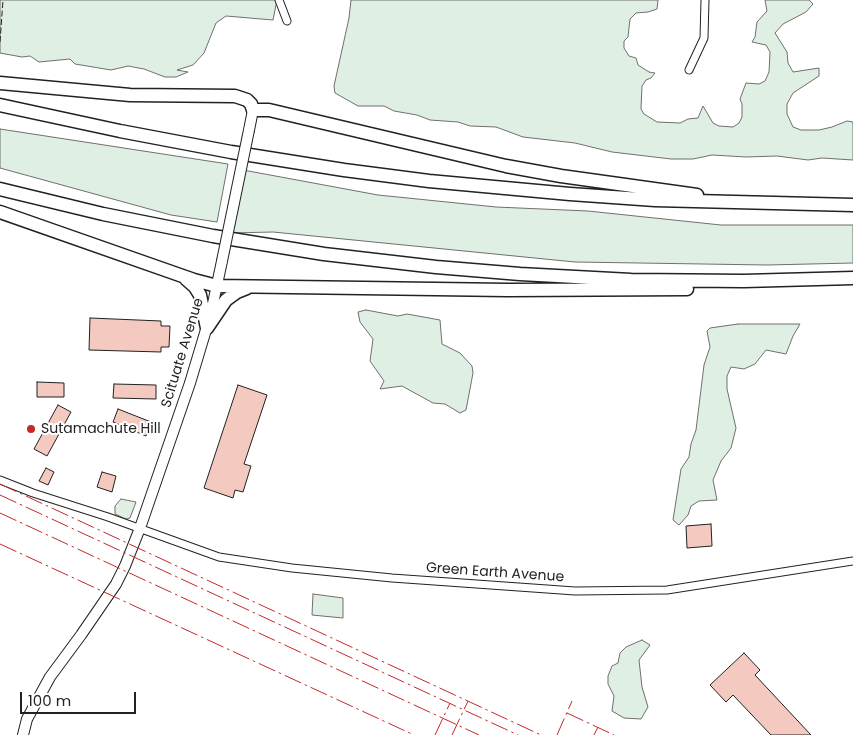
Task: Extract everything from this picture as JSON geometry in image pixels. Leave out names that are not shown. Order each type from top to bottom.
[{"type":"highway","points":[[0,83],[130,95],[229,96],[247,100],[252,104],[253,110],[269,110],[479,160],[533,171],[741,203]]},
{"type":"highway","points":[[0,105],[185,144],[353,171],[458,184],[561,194],[655,200],[853,205]]},
{"type":"highway","points":[[0,189],[103,214],[185,231],[370,260],[492,272],[594,278],[688,281],[772,281],[853,278]]},
{"type":"highway","points":[[0,212],[175,274],[217,286],[644,290],[725,288],[772,281]]},
{"type":"highway","points":[[175,274],[189,281],[198,291],[207,328]]},
{"type":"highway","points":[[207,328],[230,297],[242,290],[256,287]]},
{"type":"main road","name":"Scituate Avenue","points":[[23,735],[28,719],[50,677],[116,584],[140,528],[207,328],[253,110]]},
{"type":"street","points":[[279,0],[287,21]]},
{"type":"street","points":[[689,70],[704,38],[705,0]]},
{"type":"street","name":"Green Earth Avenue","points":[[0,480],[219,557],[392,578],[575,591],[667,590],[853,561]]},
{"type":"green space","points":[[0,0],[277,0],[273,20],[226,16],[216,23],[204,53],[193,65],[177,70],[188,72],[176,77],[165,77],[144,69],[128,66],[111,70],[75,64],[70,59],[39,62],[30,56],[22,57],[0,53]]},
{"type":"green space","points":[[351,0],[658,0],[657,9],[636,13],[630,19],[628,37],[624,41],[624,48],[629,56],[636,58],[638,65],[649,72],[655,73],[642,86],[641,109],[644,114],[657,122],[680,123],[688,119],[698,118],[703,106],[713,123],[719,126],[733,127],[739,123],[742,117],[740,99],[746,83],[759,84],[765,81],[769,72],[770,52],[766,45],[752,42],[755,37],[757,22],[767,11],[765,0],[809,0],[813,4],[806,12],[783,24],[775,33],[787,52],[788,63],[793,72],[819,68],[819,76],[793,93],[787,104],[787,114],[793,127],[801,130],[819,130],[847,121],[853,122],[853,160],[822,158],[808,160],[777,156],[712,155],[693,159],[671,159],[612,152],[575,143],[523,137],[496,127],[470,126],[458,122],[430,120],[417,115],[394,111],[384,106],[358,106],[335,93],[334,86],[349,18]]},
{"type":"green space","points":[[0,129],[228,164],[217,222],[171,215],[0,168]]},
{"type":"green space","points":[[243,170],[378,195],[496,207],[588,211],[721,225],[853,225],[853,263],[767,265],[575,262],[273,232],[229,233]]},
{"type":"green space","points":[[366,310],[398,316],[407,314],[440,320],[442,344],[460,353],[472,366],[473,373],[466,410],[460,413],[445,404],[433,403],[402,386],[380,389],[384,381],[370,361],[373,339],[360,322],[358,312]]},
{"type":"green space","points":[[738,324],[800,324],[786,354],[766,350],[755,364],[744,369],[731,367],[727,376],[727,389],[736,428],[731,448],[721,461],[713,480],[717,500],[699,501],[691,506],[688,515],[679,525],[673,520],[681,469],[689,457],[696,430],[704,365],[710,347],[707,331],[710,328]]},
{"type":"green space","points":[[121,499],[136,502],[130,518],[126,519],[115,514],[115,506]]},
{"type":"green space","points":[[313,594],[343,598],[343,618],[312,615]]},
{"type":"green space","points":[[642,640],[650,645],[639,660],[642,687],[648,707],[641,719],[624,718],[612,711],[614,696],[608,684],[608,676],[612,666],[618,663],[620,653],[626,647]]},
{"type":"building","points":[[90,318],[161,321],[161,326],[170,326],[169,347],[161,347],[161,352],[89,350]]},
{"type":"building","points":[[37,382],[64,383],[64,397],[37,397]]},
{"type":"building","points":[[114,384],[156,385],[156,399],[113,398]]},
{"type":"building","points":[[238,385],[267,395],[244,464],[251,466],[243,492],[235,490],[233,498],[204,488]]},
{"type":"building","points":[[58,405],[71,412],[47,456],[34,449]]},
{"type":"building","points":[[118,409],[151,422],[151,432],[148,430],[146,436],[113,422]]},
{"type":"building","points":[[46,468],[54,472],[48,485],[39,481]]},
{"type":"building","points":[[102,472],[116,476],[112,492],[97,487]]},
{"type":"building","points":[[711,524],[712,546],[687,548],[686,526]]},
{"type":"building","points":[[744,653],[760,670],[755,675],[811,735],[771,735],[733,695],[726,702],[710,685]]},
{"type":"fence","points":[[0,42],[3,0]]},
{"type":"power","points":[[0,484],[541,735]]},
{"type":"power","points":[[0,495],[518,735]]},
{"type":"power","points":[[0,513],[479,735]]},
{"type":"power","points":[[0,544],[414,735]]},
{"type":"power","points":[[452,735],[468,701]]},
{"type":"power","points":[[557,735],[572,701]]},
{"type":"power","points":[[435,735],[450,703]]},
{"type":"power","points":[[567,713],[614,735]]},
{"type":"power","points":[[594,735],[598,727]]},
{"type":"place","name":"Sutamachute Hill","points":[[31,429]]}]
